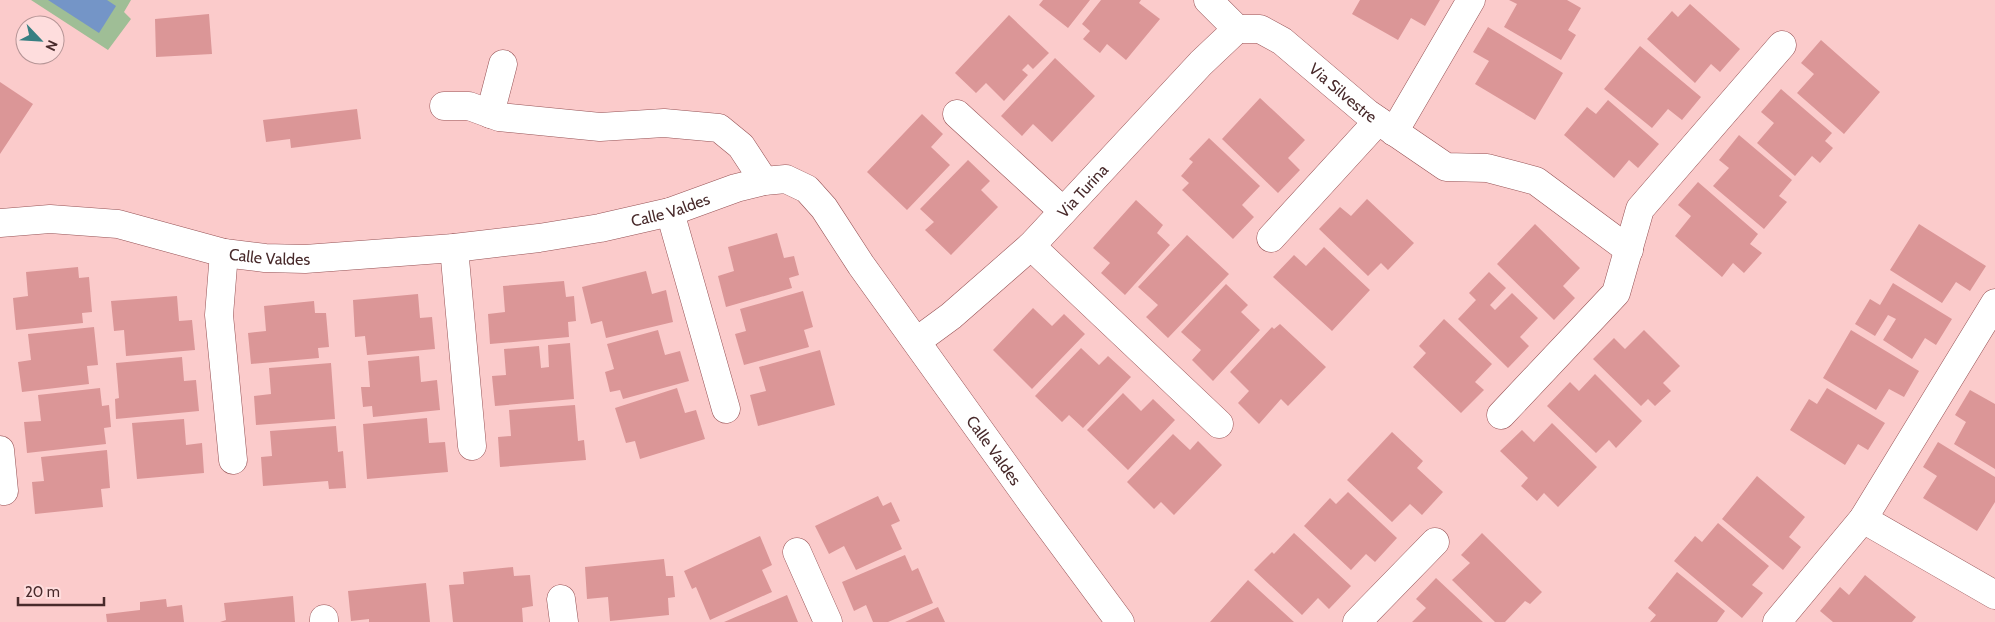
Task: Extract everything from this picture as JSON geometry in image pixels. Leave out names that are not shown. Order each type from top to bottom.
[{"type":"street","points":[[1208,0],[1237,29]]},
{"type":"street","points":[[1270,238],[1386,127],[1471,0]]},
{"type":"street","name":"Via Silvestre","points":[[1237,29],[1260,29],[1282,41],[1386,127],[1446,167],[1488,168],[1536,181],[1629,250]]},
{"type":"street","name":"Via Turina","points":[[917,341],[951,316],[1030,246],[1201,63],[1237,29]]},
{"type":"street","points":[[1501,415],[1616,293],[1640,209],[1782,45]]},
{"type":"street","points":[[490,114],[503,64]]},
{"type":"street","points":[[444,106],[469,106],[499,118],[529,122],[600,127],[664,123],[719,128],[741,146],[764,181]]},
{"type":"street","points":[[957,114],[1063,211]]},
{"type":"street","name":"Calle Valdes","points":[[0,223],[50,218],[118,224],[224,253],[265,258],[305,259],[454,248],[539,238],[600,228],[670,212],[736,188],[764,181],[786,179],[808,189],[824,208],[861,265],[1120,622]]},
{"type":"street","points":[[670,212],[726,409]]},
{"type":"street","points":[[1030,246],[1219,424]]},
{"type":"street","points":[[454,248],[472,446]]},
{"type":"street","points":[[224,253],[219,315],[233,460]]},
{"type":"street","points":[[1777,622],[1863,520],[1995,303]]},
{"type":"street","points":[[0,450],[4,491]]},
{"type":"street","points":[[1863,520],[1995,595]]},
{"type":"street","points":[[1356,622],[1435,542]]},
{"type":"street","points":[[797,552],[828,622]]},
{"type":"green space","points":[[31,0],[131,0],[124,12],[131,19],[108,50],[65,22],[65,15],[54,15]]},
{"type":"water","points":[[48,0],[107,0],[116,6],[99,33]]},
{"type":"building","points":[[1043,0],[1090,0],[1068,28],[1039,5]]},
{"type":"building","points":[[1101,0],[1141,0],[1139,3],[1160,19],[1126,60],[1107,44],[1100,53],[1083,39],[1090,31],[1082,24]]},
{"type":"building","points":[[1360,0],[1440,0],[1425,26],[1411,18],[1398,40],[1352,14]]},
{"type":"building","points":[[1509,0],[1567,0],[1581,8],[1568,30],[1576,35],[1561,60],[1504,27],[1517,4]]},
{"type":"building","points":[[1690,4],[1740,49],[1720,72],[1711,64],[1695,83],[1647,39],[1672,11],[1678,17]]},
{"type":"building","points":[[209,14],[212,54],[156,57],[155,19]]},
{"type":"building","points":[[1009,15],[1049,53],[1033,69],[1028,64],[1022,70],[1028,75],[1004,101],[986,83],[976,93],[955,73]]},
{"type":"building","points":[[1488,27],[1563,73],[1535,120],[1475,84],[1489,61],[1473,52]]},
{"type":"building","points":[[1821,40],[1880,92],[1844,134],[1797,93],[1814,74],[1801,63]]},
{"type":"building","points":[[1640,46],[1701,97],[1682,120],[1668,109],[1652,128],[1604,89]]},
{"type":"building","points":[[1055,58],[1095,96],[1052,142],[1033,124],[1022,136],[1001,116]]},
{"type":"building","points":[[0,82],[33,104],[0,154]]},
{"type":"building","points":[[1781,89],[1832,133],[1825,141],[1833,148],[1820,163],[1812,156],[1795,176],[1757,143],[1774,123],[1761,112]]},
{"type":"building","points":[[1260,98],[1305,140],[1288,158],[1300,170],[1278,193],[1222,139]]},
{"type":"building","points":[[1608,100],[1659,144],[1638,168],[1629,160],[1614,178],[1564,135],[1587,107],[1596,114]]},
{"type":"building","points":[[357,109],[361,139],[291,148],[290,139],[266,142],[263,120]]},
{"type":"building","points":[[922,114],[943,134],[931,147],[950,165],[907,210],[867,172]]},
{"type":"building","points":[[1739,135],[1792,180],[1779,196],[1787,202],[1764,229],[1713,186],[1729,168],[1719,160]]},
{"type":"building","points":[[1209,138],[1260,186],[1242,205],[1254,217],[1233,239],[1182,190],[1189,183],[1181,176],[1193,162],[1189,159]]},
{"type":"building","points":[[968,160],[990,181],[981,190],[998,207],[951,255],[925,230],[934,222],[920,209]]},
{"type":"building","points":[[1698,182],[1758,234],[1750,244],[1762,253],[1744,273],[1733,263],[1722,277],[1675,236],[1691,216],[1678,205]]},
{"type":"building","points":[[1367,199],[1414,243],[1388,270],[1381,263],[1368,276],[1319,229],[1340,207],[1351,216]]},
{"type":"building","points":[[1136,200],[1163,225],[1157,233],[1170,245],[1125,295],[1101,273],[1110,263],[1093,248]]},
{"type":"building","points":[[1535,224],[1580,268],[1563,286],[1575,298],[1554,320],[1497,264]]},
{"type":"building","points":[[1919,224],[1986,266],[1970,291],[1956,282],[1942,303],[1890,270]]},
{"type":"building","points":[[777,233],[784,258],[794,256],[799,275],[789,278],[792,288],[726,307],[718,276],[734,271],[728,247]]},
{"type":"building","points":[[1187,235],[1229,274],[1168,338],[1146,317],[1158,305],[1138,287]]},
{"type":"building","points":[[1324,247],[1370,290],[1332,331],[1273,277],[1294,255],[1306,266]]},
{"type":"building","points":[[78,267],[79,278],[89,277],[92,312],[82,313],[83,323],[16,330],[13,298],[28,296],[26,272]]},
{"type":"building","points":[[646,271],[652,294],[666,290],[673,322],[606,338],[602,321],[591,324],[582,287]]},
{"type":"building","points":[[1489,272],[1506,288],[1490,305],[1495,310],[1512,293],[1538,318],[1520,337],[1529,346],[1508,368],[1458,319],[1476,300],[1469,293]]},
{"type":"building","points":[[564,281],[566,297],[574,296],[576,321],[568,322],[569,337],[490,344],[488,314],[505,312],[503,286]]},
{"type":"building","points":[[1893,283],[1952,319],[1936,345],[1925,338],[1912,359],[1883,340],[1896,319],[1888,315],[1875,336],[1855,324],[1870,299],[1880,305]]},
{"type":"building","points":[[1226,284],[1248,305],[1241,312],[1260,330],[1213,381],[1192,360],[1201,350],[1181,332]]},
{"type":"building","points":[[803,291],[813,327],[804,330],[809,347],[744,365],[735,334],[746,331],[740,309]]},
{"type":"building","points":[[418,294],[420,318],[432,317],[435,349],[367,355],[365,336],[355,337],[353,300]]},
{"type":"building","points":[[177,296],[179,321],[192,320],[195,350],[126,356],[124,330],[114,331],[111,301]]},
{"type":"building","points":[[314,301],[315,313],[326,313],[329,347],[318,348],[319,358],[251,364],[248,333],[266,331],[264,306]]},
{"type":"building","points":[[1033,308],[1052,326],[1064,314],[1085,334],[1032,389],[993,350]]},
{"type":"building","points":[[1444,319],[1492,364],[1475,382],[1484,390],[1461,413],[1413,367],[1426,353],[1419,346]]},
{"type":"building","points":[[1280,324],[1326,367],[1288,406],[1281,399],[1259,424],[1238,403],[1249,391],[1230,372],[1272,327],[1274,329]]},
{"type":"building","points":[[94,327],[98,365],[87,366],[89,384],[22,392],[18,362],[31,360],[28,334]]},
{"type":"building","points":[[658,330],[665,355],[680,351],[689,381],[623,399],[620,390],[610,392],[605,372],[614,369],[607,344]]},
{"type":"building","points":[[1644,330],[1680,366],[1663,383],[1671,391],[1655,406],[1648,399],[1641,406],[1593,359],[1614,338],[1625,349]]},
{"type":"building","points":[[1851,330],[1919,371],[1904,397],[1889,389],[1876,410],[1823,378]]},
{"type":"building","points":[[570,343],[574,399],[495,406],[492,376],[506,375],[504,349],[539,346],[541,368],[549,367],[548,345]]},
{"type":"building","points":[[1081,348],[1099,365],[1108,356],[1131,377],[1083,428],[1069,415],[1062,422],[1035,396]]},
{"type":"building","points":[[820,350],[835,405],[758,426],[750,395],[766,391],[759,367]]},
{"type":"building","points":[[419,356],[421,382],[437,380],[440,410],[373,417],[372,406],[363,407],[361,387],[370,387],[368,361]]},
{"type":"building","points":[[182,357],[184,381],[196,380],[199,411],[116,419],[115,399],[119,398],[116,363]]},
{"type":"building","points":[[331,363],[335,419],[256,425],[254,396],[271,394],[269,368]]},
{"type":"building","points":[[1595,374],[1642,421],[1616,448],[1609,440],[1596,453],[1547,406],[1570,382],[1579,391]]},
{"type":"building","points":[[100,388],[102,406],[109,405],[111,427],[104,428],[106,444],[27,453],[24,422],[41,421],[38,395]]},
{"type":"building","points":[[677,388],[685,413],[696,410],[705,439],[640,459],[635,441],[626,443],[615,408]]},
{"type":"building","points":[[1827,388],[1885,423],[1868,450],[1858,444],[1845,465],[1790,430],[1809,399],[1817,404]]},
{"type":"building","points":[[1970,390],[1995,404],[1995,469],[1954,444],[1966,422],[1955,415]]},
{"type":"building","points":[[1123,393],[1141,411],[1153,399],[1175,420],[1128,470],[1087,430]]},
{"type":"building","points":[[575,405],[578,441],[584,440],[586,460],[500,467],[498,437],[511,436],[509,410]]},
{"type":"building","points":[[427,418],[429,443],[445,442],[448,472],[367,479],[363,424]]},
{"type":"building","points":[[184,419],[186,445],[202,443],[204,473],[137,479],[132,423]]},
{"type":"building","points":[[1552,423],[1597,467],[1558,507],[1544,493],[1537,501],[1521,486],[1528,478],[1500,451],[1522,430],[1534,442]]},
{"type":"building","points":[[336,426],[338,452],[343,451],[346,488],[329,489],[328,481],[263,486],[261,457],[272,456],[270,431]]},
{"type":"building","points":[[1392,432],[1423,461],[1417,468],[1443,492],[1422,515],[1410,504],[1392,522],[1347,480]]},
{"type":"building","points":[[1173,434],[1190,450],[1198,441],[1222,465],[1174,515],[1161,502],[1154,509],[1127,482]]},
{"type":"building","points":[[1938,442],[1995,477],[1995,502],[1977,531],[1923,498],[1937,476],[1923,467]]},
{"type":"building","points":[[107,450],[110,488],[101,489],[103,507],[35,514],[32,482],[44,481],[41,457]]},
{"type":"building","points":[[1757,476],[1805,517],[1789,537],[1801,547],[1783,570],[1722,519]]},
{"type":"building","points":[[1348,492],[1397,538],[1375,562],[1366,554],[1351,570],[1304,526],[1330,498],[1336,504]]},
{"type":"building","points":[[878,496],[883,506],[891,502],[900,521],[891,525],[902,549],[856,570],[844,546],[829,554],[815,526]]},
{"type":"building","points":[[1718,523],[1769,566],[1752,585],[1763,593],[1742,618],[1674,561],[1695,536],[1702,542]]},
{"type":"building","points":[[1294,533],[1351,586],[1329,609],[1318,598],[1302,615],[1254,570],[1272,552],[1274,554]]},
{"type":"building","points":[[1482,533],[1542,592],[1530,604],[1525,601],[1505,622],[1495,622],[1452,580],[1470,563],[1461,555]]},
{"type":"building","points":[[760,536],[772,565],[762,570],[772,592],[710,620],[696,587],[692,589],[684,571]]},
{"type":"building","points":[[905,555],[912,571],[918,568],[933,603],[888,622],[873,622],[866,605],[854,611],[842,582]]},
{"type":"building","points":[[664,559],[666,576],[673,576],[675,597],[668,598],[669,615],[610,621],[608,597],[587,599],[585,567]]},
{"type":"building","points":[[513,567],[514,576],[530,575],[533,606],[522,608],[523,622],[453,622],[449,585],[464,584],[463,572]]},
{"type":"building","points":[[1677,572],[1725,611],[1717,622],[1650,622],[1656,615],[1648,608]]},
{"type":"building","points":[[1865,575],[1916,617],[1912,622],[1833,622],[1820,611],[1840,587],[1849,595]]},
{"type":"building","points":[[1436,578],[1483,622],[1412,622],[1426,608],[1416,599]]},
{"type":"building","points":[[1248,580],[1294,622],[1210,622]]},
{"type":"building","points":[[426,583],[430,622],[369,622],[369,619],[351,621],[348,591]]},
{"type":"building","points":[[787,595],[798,622],[724,622]]},
{"type":"building","points":[[293,596],[295,622],[220,622],[226,620],[224,603]]},
{"type":"building","points":[[166,599],[167,607],[182,605],[184,622],[107,622],[106,614],[140,610],[140,602]]},
{"type":"building","points":[[938,607],[945,622],[905,622]]}]
